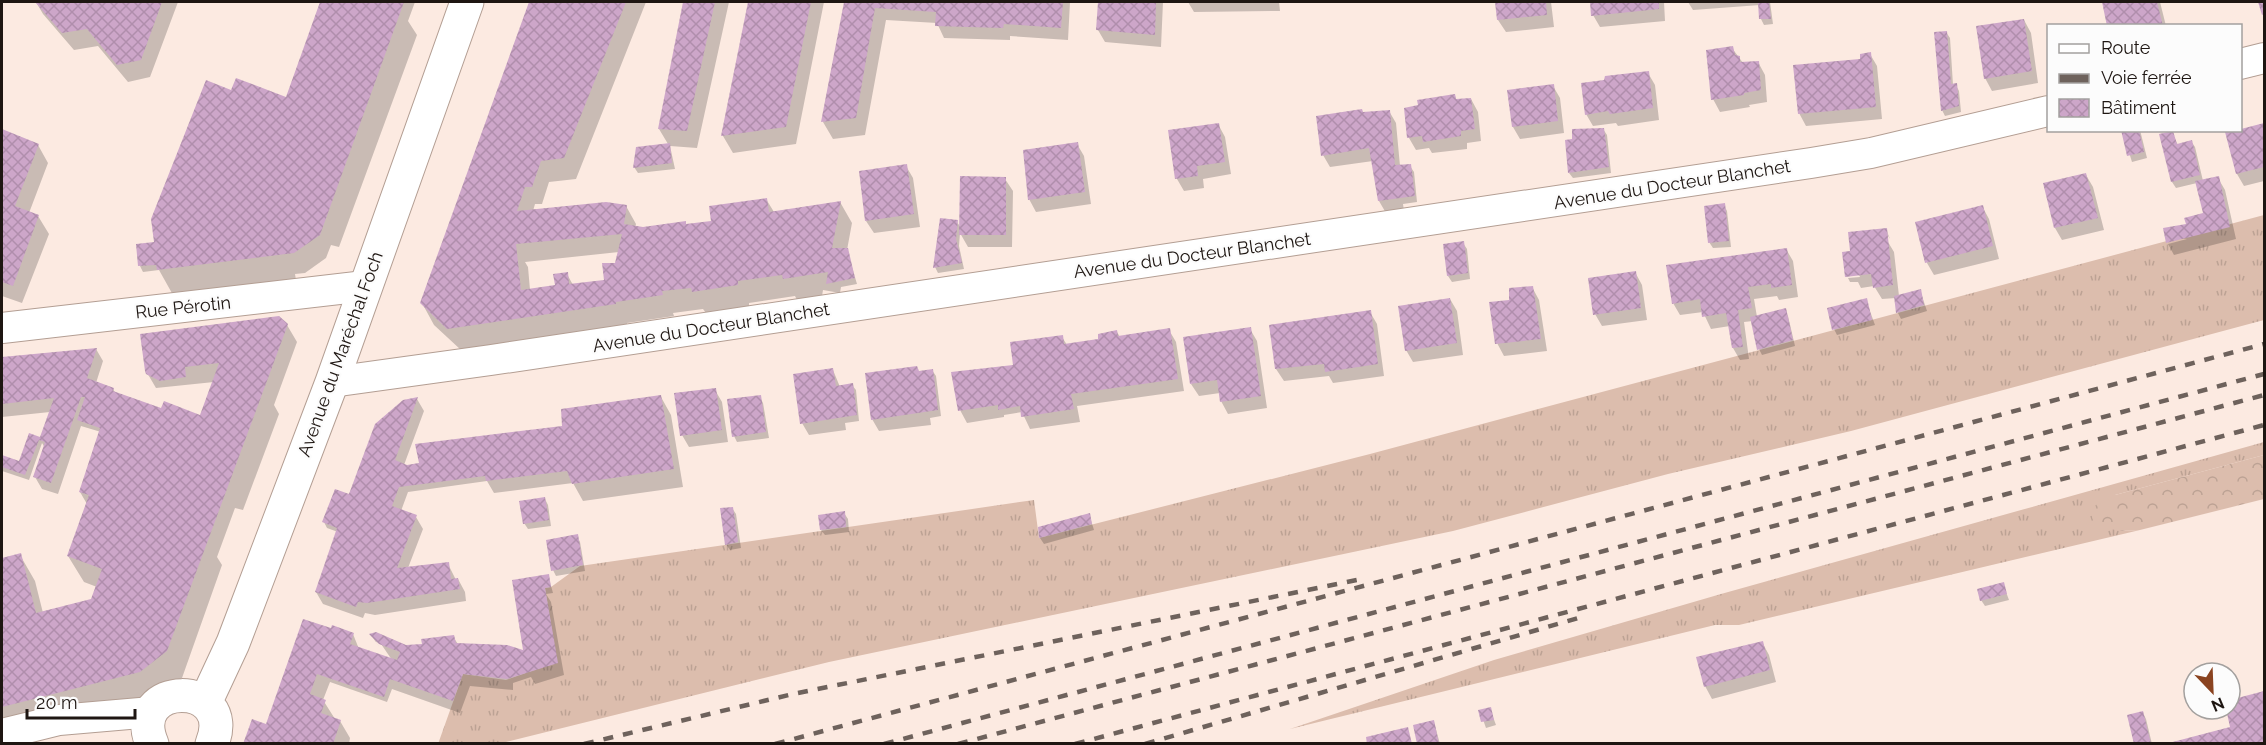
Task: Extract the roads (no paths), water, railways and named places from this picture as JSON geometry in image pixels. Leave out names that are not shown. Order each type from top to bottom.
[{"type":"street","name":"Avenue du Maréchal Foch","points":[[205,703],[233,643],[332,382],[467,2]]},
{"type":"street","points":[[2242,64],[2265,58]]},
{"type":"street","name":"Avenue du Docteur Blanchet","points":[[332,382],[1811,163],[1871,153],[2047,111]]},
{"type":"street","name":"Rue Pérotin","points":[[2,328],[365,286]]},
{"type":"street","points":[[2,734],[59,720],[152,728],[158,704],[177,694],[197,697],[212,713],[215,735],[212,744]]},
{"type":"railway","points":[[775,744],[2264,344]]},
{"type":"railway","points":[[884,744],[2264,374]]},
{"type":"railway","points":[[958,744],[2264,395]]},
{"type":"railway","points":[[1075,744],[2264,425]]},
{"type":"railway","points":[[584,744],[793,694],[1357,580]]},
{"type":"railway","points":[[1145,744],[1585,616]]}]
